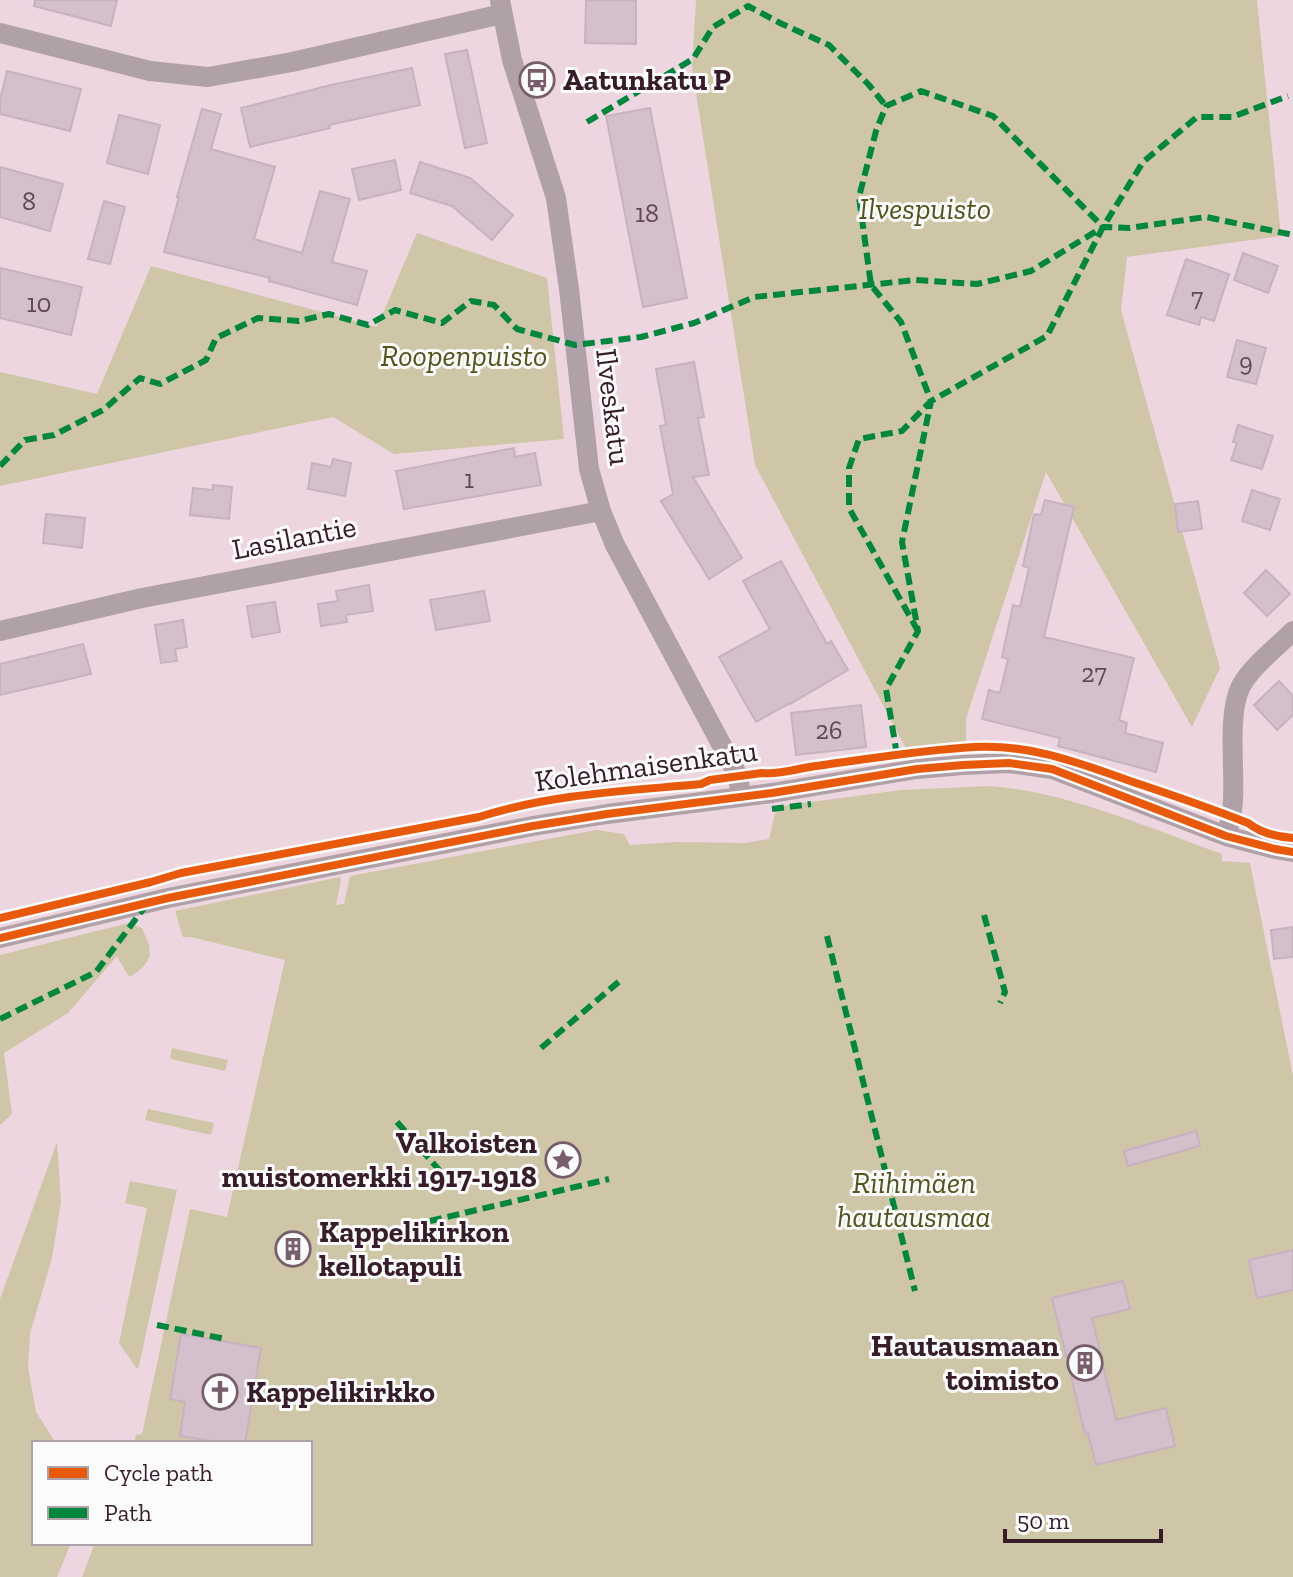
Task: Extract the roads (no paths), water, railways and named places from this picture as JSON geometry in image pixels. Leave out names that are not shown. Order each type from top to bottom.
[{"type":"street","points":[[0,33],[150,71],[208,77],[292,62],[501,7]]},
{"type":"street","name":"Ilveskatu","points":[[501,7],[512,60],[556,198],[589,469],[601,511],[615,545],[735,770],[741,796]]},
{"type":"street","name":"Lasilantie","points":[[0,631],[142,598],[601,511]]},
{"type":"street","points":[[1226,836],[1232,816],[1237,698],[1251,674],[1293,631]]},
{"type":"street","name":"Kolehmaisenkatu","points":[[0,938],[168,898],[487,835],[607,814],[917,769],[994,764],[1052,769],[1226,836],[1293,852]]},
{"type":"place","name":"Aatunkatu P","points":[[537,80]]},
{"type":"place","name":"Valkoisten muistomerkki 1917-1918","points":[[563,1160]]},
{"type":"place","name":"Kappelikirkon kellotapuli","points":[[293,1249]]},
{"type":"place","name":"Hautausmaan toimisto","points":[[1085,1363]]},
{"type":"place","name":"Kappelikirkko","points":[[220,1392]]},
{"type":"park label","name":"Ilvespuisto","points":[[925,209]]},
{"type":"park label","name":"Roopenpuisto","points":[[464,356]]},
{"type":"park label","name":"Riihimäen hautausmaa","points":[[914,1200]]}]
